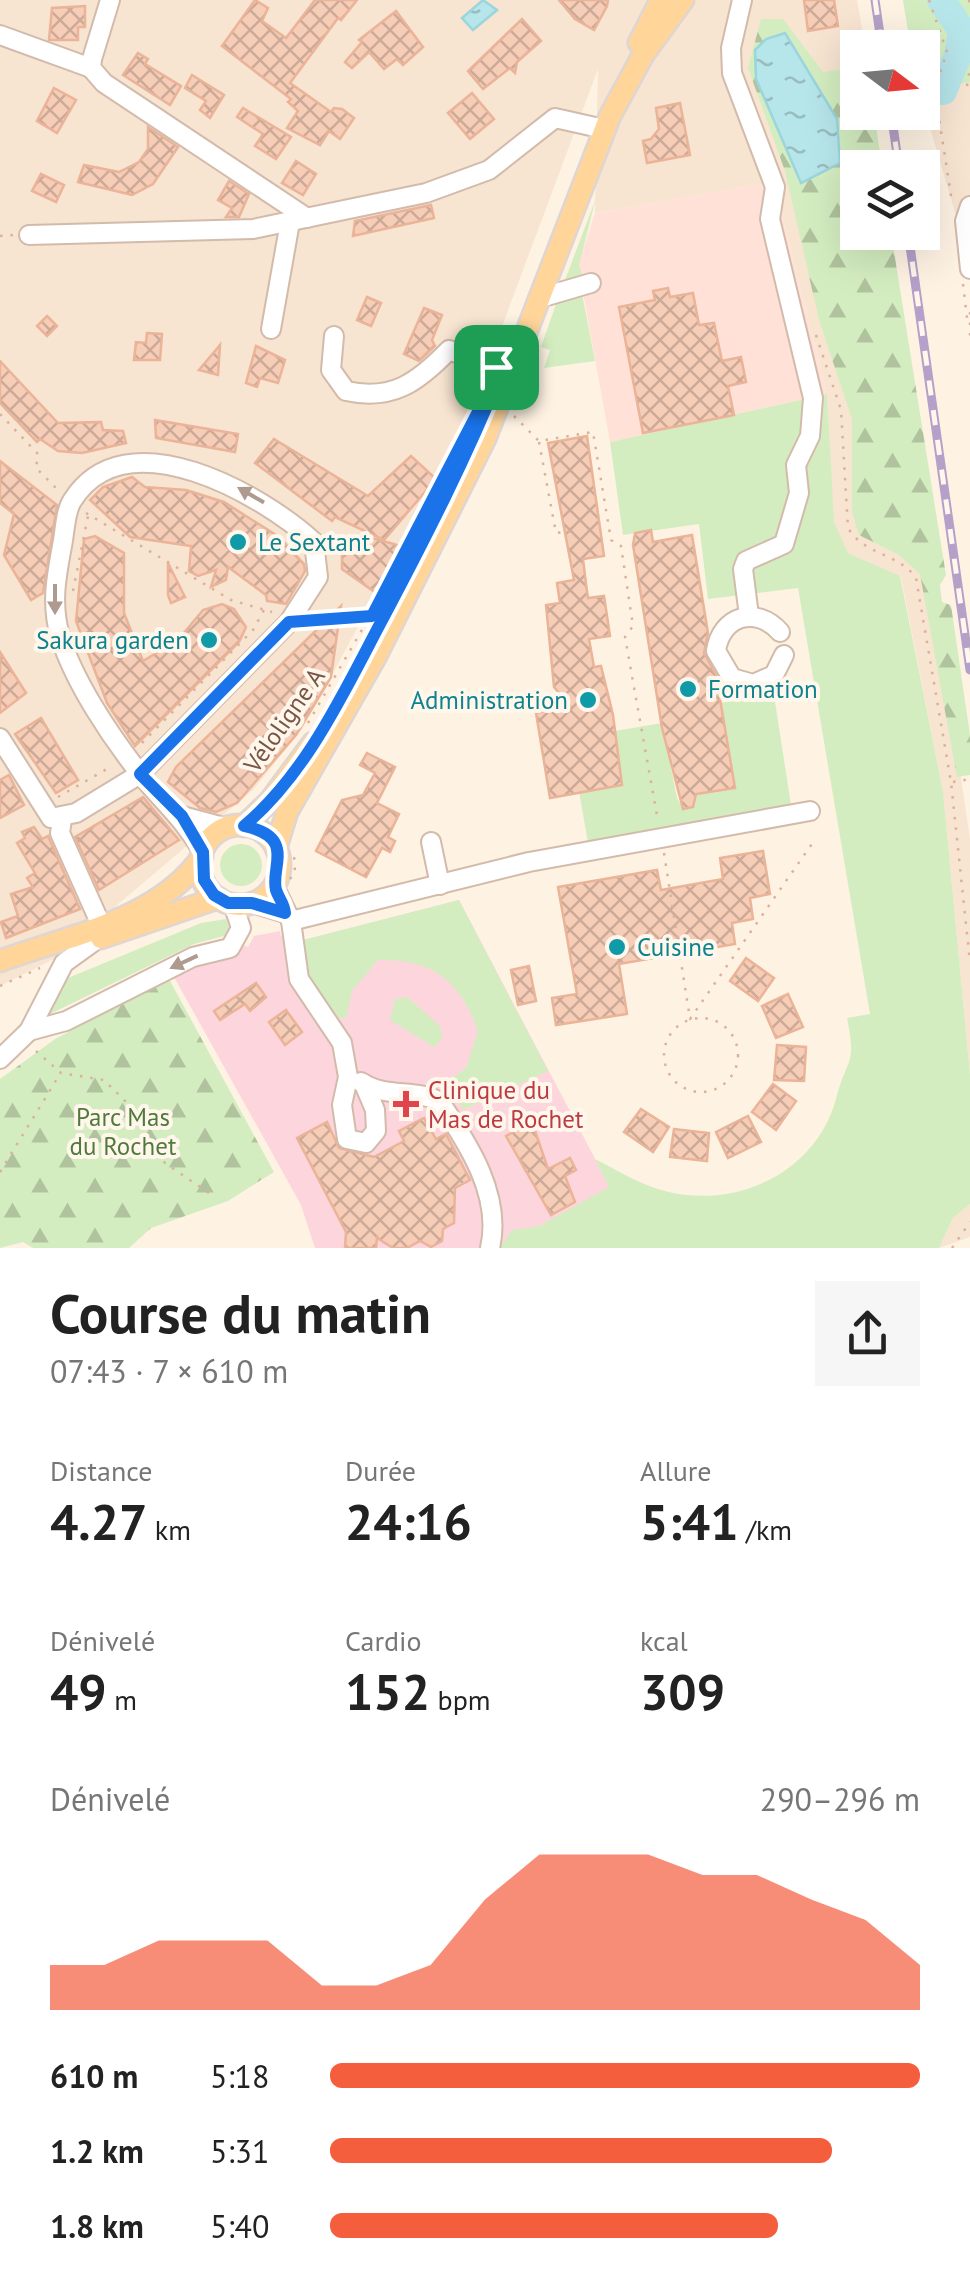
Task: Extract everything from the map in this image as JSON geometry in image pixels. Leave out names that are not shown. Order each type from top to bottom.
[{"type":"main road","points":[[0,973],[98,933],[164,895],[202,854],[270,801],[332,713],[464,460],[595,127],[661,0]]},
{"type":"main road","points":[[0,961],[98,933],[234,902],[274,886],[280,867],[276,848],[286,812],[383,643],[478,454],[610,116],[643,55],[683,0]]},
{"type":"main road","points":[[236,827],[263,833],[276,848]]},
{"type":"main road","points":[[202,854],[204,880],[234,902]]},
{"type":"street","points":[[91,68],[110,0]]},
{"type":"street","points":[[742,0],[732,48],[732,73],[775,187],[770,220],[812,398],[810,436],[798,453],[799,494],[784,544],[746,561],[743,569],[749,616]]},
{"type":"street","points":[[0,35],[91,68],[116,92],[298,220]]},
{"type":"street","points":[[29,234],[215,232],[298,220],[470,180],[500,163],[555,118],[595,127]]},
{"type":"street","points":[[961,207],[966,275]]},
{"type":"street","points":[[270,329],[298,220]]},
{"type":"street","points":[[540,298],[592,283]]},
{"type":"street","points":[[334,336],[331,370],[346,391],[359,394],[372,396],[405,390],[449,350],[502,370]]},
{"type":"street","points":[[0,738],[50,818],[69,816],[140,774],[289,622],[318,577],[314,542],[249,493],[191,469],[142,466],[91,481],[70,503],[53,607],[68,654],[104,718],[131,749],[140,774],[182,816],[202,854]]},
{"type":"street","points":[[780,632],[772,622],[749,616],[730,623],[718,640],[724,671],[742,683],[764,681],[781,665],[784,655]]},
{"type":"street","points":[[234,902],[288,917],[478,875],[810,811]]},
{"type":"street","points":[[0,1059],[29,1031],[64,963],[98,933],[60,833],[69,816]]},
{"type":"street","points":[[182,816],[236,827]]},
{"type":"street","points":[[431,842],[440,885]]},
{"type":"street","points":[[274,886],[288,917],[299,979],[342,1043],[346,1062],[343,1124],[347,1139],[366,1143],[376,1131],[375,1110],[364,1084],[346,1062]]},
{"type":"street","points":[[29,1031],[66,1021],[193,957],[230,948],[242,928],[234,902]]},
{"type":"street","points":[[364,1084],[384,1094],[429,1096],[440,1102],[487,1188],[497,1220],[490,1248]]},
{"type":"path","points":[[930,0],[945,36],[947,52],[936,81],[936,99],[961,207]]},
{"type":"path","points":[[968,86],[970,67]]},
{"type":"path","points":[[966,275],[970,340]]},
{"type":"path","points":[[967,318],[970,312]]},
{"type":"path","points":[[815,331],[842,410],[848,528],[856,541],[900,562],[916,578],[952,782],[970,962]]},
{"type":"path","points":[[504,411],[516,416],[539,441],[556,534],[577,531]]},
{"type":"path","points":[[0,414],[38,454],[36,468],[70,503],[232,600],[264,608],[289,622],[372,616]]},
{"type":"path","points":[[539,441],[593,432],[612,540],[621,546],[633,626],[625,637],[690,1019]]},
{"type":"path","points":[[73,595],[88,514]]},
{"type":"path","name":"Véloligne A","points":[[304,729],[403,559]]},
{"type":"path","points":[[41,807],[137,748],[253,630],[264,608]]},
{"type":"path","points":[[952,782],[970,779]]},
{"type":"path","points":[[690,1019],[713,1020],[731,1034],[736,1044],[738,1056],[730,1078],[710,1090],[685,1088],[674,1081],[664,1058],[670,1034],[690,1019],[816,838]]},
{"type":"path","points":[[0,986],[45,966],[64,963]]},
{"type":"path","points":[[29,1031],[34,1049],[51,1069],[104,1080],[125,1101],[165,1163],[209,1193]]},
{"type":"path","points":[[0,1172],[61,1073]]},
{"type":"path","points":[[952,1248],[970,1222]]},
{"type":"shaded area","points":[[0,0],[857,0],[862,30],[840,30],[840,130],[877,130],[879,150],[840,150],[840,250],[893,250],[930,568],[970,839],[970,1074],[943,791],[901,577],[848,553],[833,524],[827,394],[774,182],[595,213],[598,69],[460,439],[303,728],[253,790],[110,911],[116,928],[0,986]]},
{"type":"shaded area","points":[[903,0],[970,0],[970,263],[940,150],[937,150],[931,130],[940,130],[940,30],[908,30]]},
{"type":"shaded area","points":[[774,182],[827,394],[610,442],[578,265],[595,213]]},
{"type":"shaded area","name":"Clinique du Mas de Rochet","points":[[459,900],[642,1248],[315,1248],[301,1205],[174,977],[198,963],[231,957],[243,945],[248,947],[254,936],[280,931],[281,936],[304,940]]},
{"type":"shaded area","points":[[970,1204],[970,1237],[939,1248],[953,1218]]},
{"type":"green space","points":[[903,0],[970,0],[970,82],[940,87],[940,30],[908,30]]},
{"type":"green space","points":[[761,19],[783,19],[823,72],[840,69],[840,130],[877,130],[879,150],[840,150],[840,250],[894,250],[946,575],[940,585],[942,602],[951,605],[970,735],[970,775],[957,777],[920,574],[899,555],[859,535],[852,512],[852,419],[819,320],[785,171],[748,68]]},
{"type":"green space","points":[[596,198],[579,265],[583,278],[565,280]]},
{"type":"green space","points":[[582,293],[595,361],[544,368],[550,350],[541,347],[556,304]]},
{"type":"green space","points":[[827,394],[834,522],[848,553],[900,576],[943,791],[970,1074],[970,1204],[953,1218],[939,1248],[500,1248],[512,1230],[539,1226],[609,1187],[595,1159],[647,1185],[692,1195],[719,1195],[770,1180],[811,1147],[826,1125],[851,1054],[847,1018],[870,1014],[798,588],[708,599],[699,524],[623,535],[610,442]]},
{"type":"green space","points":[[774,695],[791,805],[588,843],[577,780],[593,791],[621,785],[615,731],[662,723],[677,798],[683,809],[693,807],[692,795],[735,787],[720,703]]},
{"type":"green space","points":[[241,844],[256,850],[262,865],[256,880],[241,886],[226,880],[220,865],[226,850]]},
{"type":"green space","points":[[459,900],[548,1071],[463,1110],[451,1079],[466,1068],[478,1031],[453,986],[430,969],[378,960],[352,991],[346,1018],[337,1018],[312,986],[303,940]]},
{"type":"green space","points":[[226,919],[229,928],[224,936],[194,944],[48,1015],[60,976],[68,978],[201,923]]},
{"type":"green space","name":"Parc Mas du Rochet","points":[[169,979],[274,1172],[228,1201],[151,1228],[129,1248],[33,1248],[23,1242],[0,1248],[0,1079],[55,1039]]},
{"type":"green space","points":[[407,997],[440,1026],[442,1038],[434,1047],[390,1020],[395,999]]},
{"type":"water","points":[[483,0],[497,10],[473,30],[462,18]]},
{"type":"water","points":[[785,33],[837,119],[840,163],[801,183],[756,79],[755,50],[766,39]]},
{"type":"building","points":[[255,0],[268,8],[262,21],[286,38],[315,0],[357,0],[341,20],[338,18],[290,83],[331,112],[334,108],[342,109],[354,118],[340,139],[329,131],[320,145],[287,128],[298,111],[288,102],[291,99],[222,46]]},
{"type":"building","points":[[559,0],[608,0],[594,30],[575,19]]},
{"type":"building","points":[[804,0],[834,0],[838,26],[808,31]]},
{"type":"building","points":[[85,6],[85,27],[78,27],[78,40],[49,40],[52,8]]},
{"type":"building","points":[[396,11],[423,47],[403,65],[397,59],[384,69],[369,52],[352,68],[345,62],[362,42],[359,40]]},
{"type":"building","points":[[522,19],[541,41],[517,62],[515,73],[510,68],[483,89],[468,71]]},
{"type":"building","points":[[138,53],[148,59],[145,64],[181,86],[170,105],[123,75]]},
{"type":"building","points":[[192,75],[224,95],[210,118],[200,110],[206,101],[185,88]]},
{"type":"building","points":[[54,88],[76,100],[57,133],[37,121]]},
{"type":"building","points":[[472,93],[494,119],[470,139],[448,113]]},
{"type":"building","points":[[680,103],[690,155],[647,163],[643,141],[651,139],[659,129],[656,108]]},
{"type":"building","points":[[243,108],[291,137],[276,159],[255,146],[263,134],[237,117]]},
{"type":"building","points":[[148,127],[178,147],[153,184],[132,195],[78,182],[84,165],[119,172],[139,162],[148,149]]},
{"type":"building","points":[[296,161],[316,174],[303,195],[282,183]]},
{"type":"building","points":[[41,174],[64,185],[56,202],[32,191]]},
{"type":"building","points":[[229,181],[249,194],[239,217],[226,217],[232,208],[218,200]]},
{"type":"building","points":[[431,205],[434,218],[353,236],[355,221]]},
{"type":"building","points":[[668,288],[670,297],[693,293],[699,325],[714,323],[722,361],[741,357],[746,382],[728,386],[734,415],[643,433],[619,307],[655,300],[653,291]]},
{"type":"building","points":[[367,297],[381,303],[371,326],[357,320]]},
{"type":"building","points":[[424,308],[442,315],[432,340],[435,346],[419,361],[404,354]]},
{"type":"building","points":[[47,316],[57,326],[47,336],[37,326]]},
{"type":"building","points":[[147,333],[162,334],[160,360],[134,360],[136,342],[146,343]]},
{"type":"building","points":[[220,345],[218,375],[199,370]]},
{"type":"building","points":[[256,346],[285,360],[278,383],[260,378],[257,387],[246,383]]},
{"type":"building","points":[[0,361],[58,423],[101,422],[103,430],[123,431],[126,443],[82,453],[58,451],[40,439],[37,442],[0,403]]},
{"type":"building","points":[[155,420],[238,434],[235,452],[156,438]]},
{"type":"building","name":"Administration","points":[[587,436],[604,556],[583,559],[588,598],[604,596],[610,636],[589,639],[594,667],[601,666],[613,715],[622,785],[550,798],[536,713],[570,706],[554,687],[546,605],[560,603],[557,583],[574,580],[548,443]]},
{"type":"building","points":[[274,439],[368,496],[411,456],[436,479],[384,540],[335,517],[332,521],[255,463]]},
{"type":"building","points":[[0,461],[57,505],[43,593],[31,600],[4,555],[14,514],[0,503]]},
{"type":"building","name":"Le Sextant","points":[[132,477],[145,487],[186,490],[224,502],[279,537],[304,564],[305,571],[286,604],[267,601],[266,595],[228,567],[226,580],[211,587],[216,570],[198,576],[189,571],[191,546],[130,537],[90,500],[103,487]]},
{"type":"building","name":"Formation","points":[[651,530],[653,542],[692,535],[708,633],[704,653],[716,675],[735,788],[696,794],[693,807],[683,809],[662,728],[633,545],[635,533]]},
{"type":"building","name":"Sakura garden","points":[[95,536],[124,553],[124,613],[143,661],[178,640],[203,610],[222,604],[234,609],[246,627],[239,642],[135,746],[107,703],[76,621],[84,539]]},
{"type":"building","points":[[372,538],[401,546],[376,593],[342,569],[342,547]]},
{"type":"building","points":[[168,563],[185,597],[171,603],[168,595]]},
{"type":"building","points":[[341,606],[331,677],[296,735],[237,803],[216,812],[200,808],[168,782],[176,767]]},
{"type":"building","points":[[0,652],[26,693],[0,713]]},
{"type":"building","points":[[41,718],[78,780],[56,793],[15,734]]},
{"type":"building","points":[[367,753],[395,767],[377,803],[399,814],[388,837],[395,841],[390,852],[382,848],[366,877],[316,851],[342,800],[363,795],[375,773],[360,765]]},
{"type":"building","points":[[9,775],[24,805],[0,818],[0,780]]},
{"type":"building","points":[[143,797],[179,840],[99,890],[75,837]]},
{"type":"building","points":[[34,827],[42,839],[48,836],[80,909],[6,938],[1,922],[18,916],[11,894],[33,887],[27,878],[35,873],[17,843],[25,838],[22,832]]},
{"type":"building","points":[[763,851],[770,894],[750,898],[753,919],[732,923],[735,944],[619,964],[627,1014],[556,1025],[552,998],[577,994],[558,887],[657,870],[661,890],[723,879],[720,858]]},
{"type":"building","points":[[746,958],[774,978],[758,1001],[730,981]]},
{"type":"building","points":[[529,966],[536,1001],[518,1005],[511,970]]},
{"type":"building","points":[[256,983],[266,997],[250,1011],[245,1004],[220,1020],[214,1011]]},
{"type":"building","points":[[788,994],[803,1027],[776,1038],[762,1006]]},
{"type":"building","points":[[286,1010],[302,1032],[285,1045],[269,1022]]},
{"type":"building","points":[[777,1045],[806,1047],[804,1081],[774,1080]]},
{"type":"building","points":[[773,1084],[796,1101],[776,1130],[752,1112]]},
{"type":"building","points":[[641,1109],[669,1127],[653,1152],[624,1132]]},
{"type":"building","points":[[748,1116],[761,1142],[728,1158],[716,1132]]},
{"type":"building","points":[[424,1118],[436,1139],[446,1134],[470,1180],[455,1188],[454,1223],[443,1229],[442,1241],[431,1247],[420,1241],[407,1248],[393,1248],[377,1238],[376,1248],[345,1248],[346,1232],[297,1138],[327,1122],[339,1148],[374,1157],[404,1141],[399,1131]]},
{"type":"building","points":[[532,1122],[548,1169],[570,1158],[576,1170],[565,1176],[575,1202],[551,1215],[506,1136]]},
{"type":"building","points":[[674,1129],[709,1133],[707,1161],[670,1157]]},
{"type":"waterway","points":[[941,0],[962,31],[958,55],[943,91]]},
{"type":"railway","points":[[875,0],[879,30]]},
{"type":"railway","points":[[894,130],[896,150]]},
{"type":"railway","points":[[911,250],[970,670]]},
{"type":"place","name":"Le Sextant","points":[[238,542]]},
{"type":"place","name":"Sakura garden","points":[[209,640]]},
{"type":"place","name":"Formation","points":[[688,689]]},
{"type":"place","name":"Administration","points":[[588,700]]},
{"type":"place","name":"Cuisine","points":[[617,947]]},
{"type":"place","name":"Clinique du Mas de Rochet","points":[[406,1104]]},
{"type":"route","points":[[496,367],[502,370],[464,460],[332,713],[294,771],[244,826],[263,833],[276,848],[280,867],[274,886],[286,907],[285,913],[252,903],[223,901],[206,886],[202,875],[203,852],[182,816],[140,774],[289,622],[372,616],[481,406],[496,367]]}]
